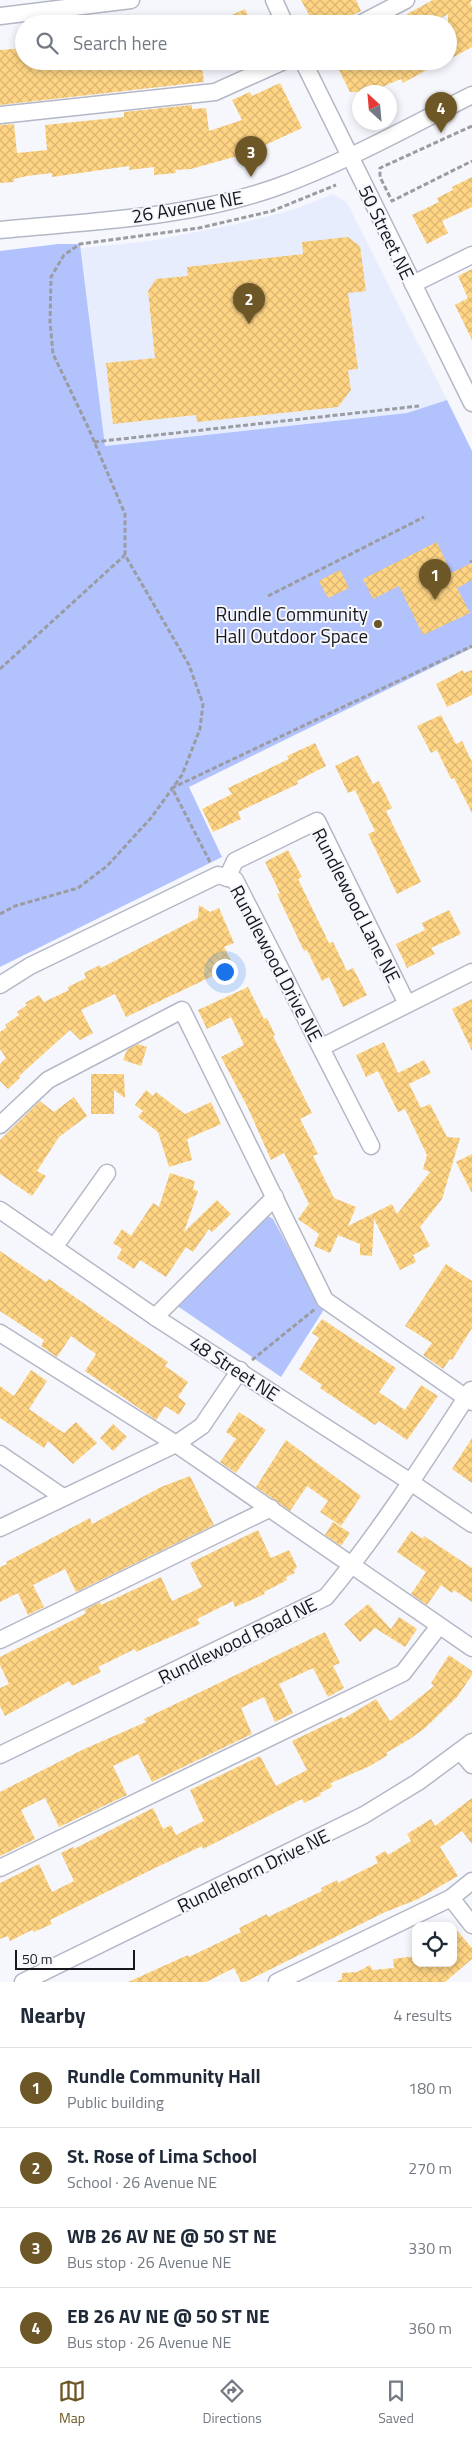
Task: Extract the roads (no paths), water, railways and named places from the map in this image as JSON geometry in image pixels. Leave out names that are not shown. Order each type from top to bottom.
[{"type":"street","points":[[0,16],[132,0]]},
{"type":"street","points":[[274,0],[281,15]]},
{"type":"street","points":[[377,15],[406,0]]},
{"type":"street","points":[[0,115],[215,92],[264,70]]},
{"type":"street","name":"50 Street NE","points":[[307,70],[413,284],[466,373],[472,402]]},
{"type":"street","name":"26 Avenue NE","points":[[0,230],[133,216],[221,203],[276,187],[350,157],[472,95]]},
{"type":"street","points":[[413,284],[472,256]]},
{"type":"street","name":"Rundlewood Lane NE","points":[[222,877],[235,861],[317,821],[407,1004]]},
{"type":"street","name":"Rundlewood Drive NE","points":[[0,985],[30,966],[222,877],[235,880],[322,1047],[472,972]]},
{"type":"street","points":[[0,1125],[48,1080],[182,1010],[326,1300],[470,1396]]},
{"type":"street","points":[[322,1047],[371,1146]]},
{"type":"street","points":[[55,1246],[108,1173]]},
{"type":"street","points":[[155,1316],[275,1197]]},
{"type":"street","name":"48 Street NE","points":[[0,1210],[155,1316],[472,1524]]},
{"type":"street","points":[[0,1333],[176,1444],[472,1648]]},
{"type":"street","points":[[0,1528],[176,1444],[202,1426],[240,1370]]},
{"type":"street","name":"Rundlewood Road NE","points":[[0,1755],[326,1597],[412,1483],[470,1396]]},
{"type":"street","points":[[0,1454],[64,1497]]},
{"type":"street","points":[[0,1640],[271,1508]]},
{"type":"street","points":[[0,1868],[403,1673],[439,1626]]},
{"type":"street","points":[[466,1747],[472,1766]]},
{"type":"street","name":"Rundlehorn Drive NE","points":[[23,1982],[364,1815],[418,1782],[466,1747]]},
{"type":"street","points":[[277,1982],[451,1898],[472,1881]]},
{"type":"street","points":[[451,1898],[472,1925]]},
{"type":"place","name":"EB 26 AV NE @ 50 ST NE","points":[[441,133]]},
{"type":"place","name":"WB 26 AV NE @ 50 ST NE","points":[[251,177]]},
{"type":"place","name":"St. Rose of Lima School","points":[[249,324]]},
{"type":"place","name":"Rundle Community Hall","points":[[435,600]]},
{"type":"place","name":"Rundle Community Hall Outdoor Space","points":[[378,624]]}]
